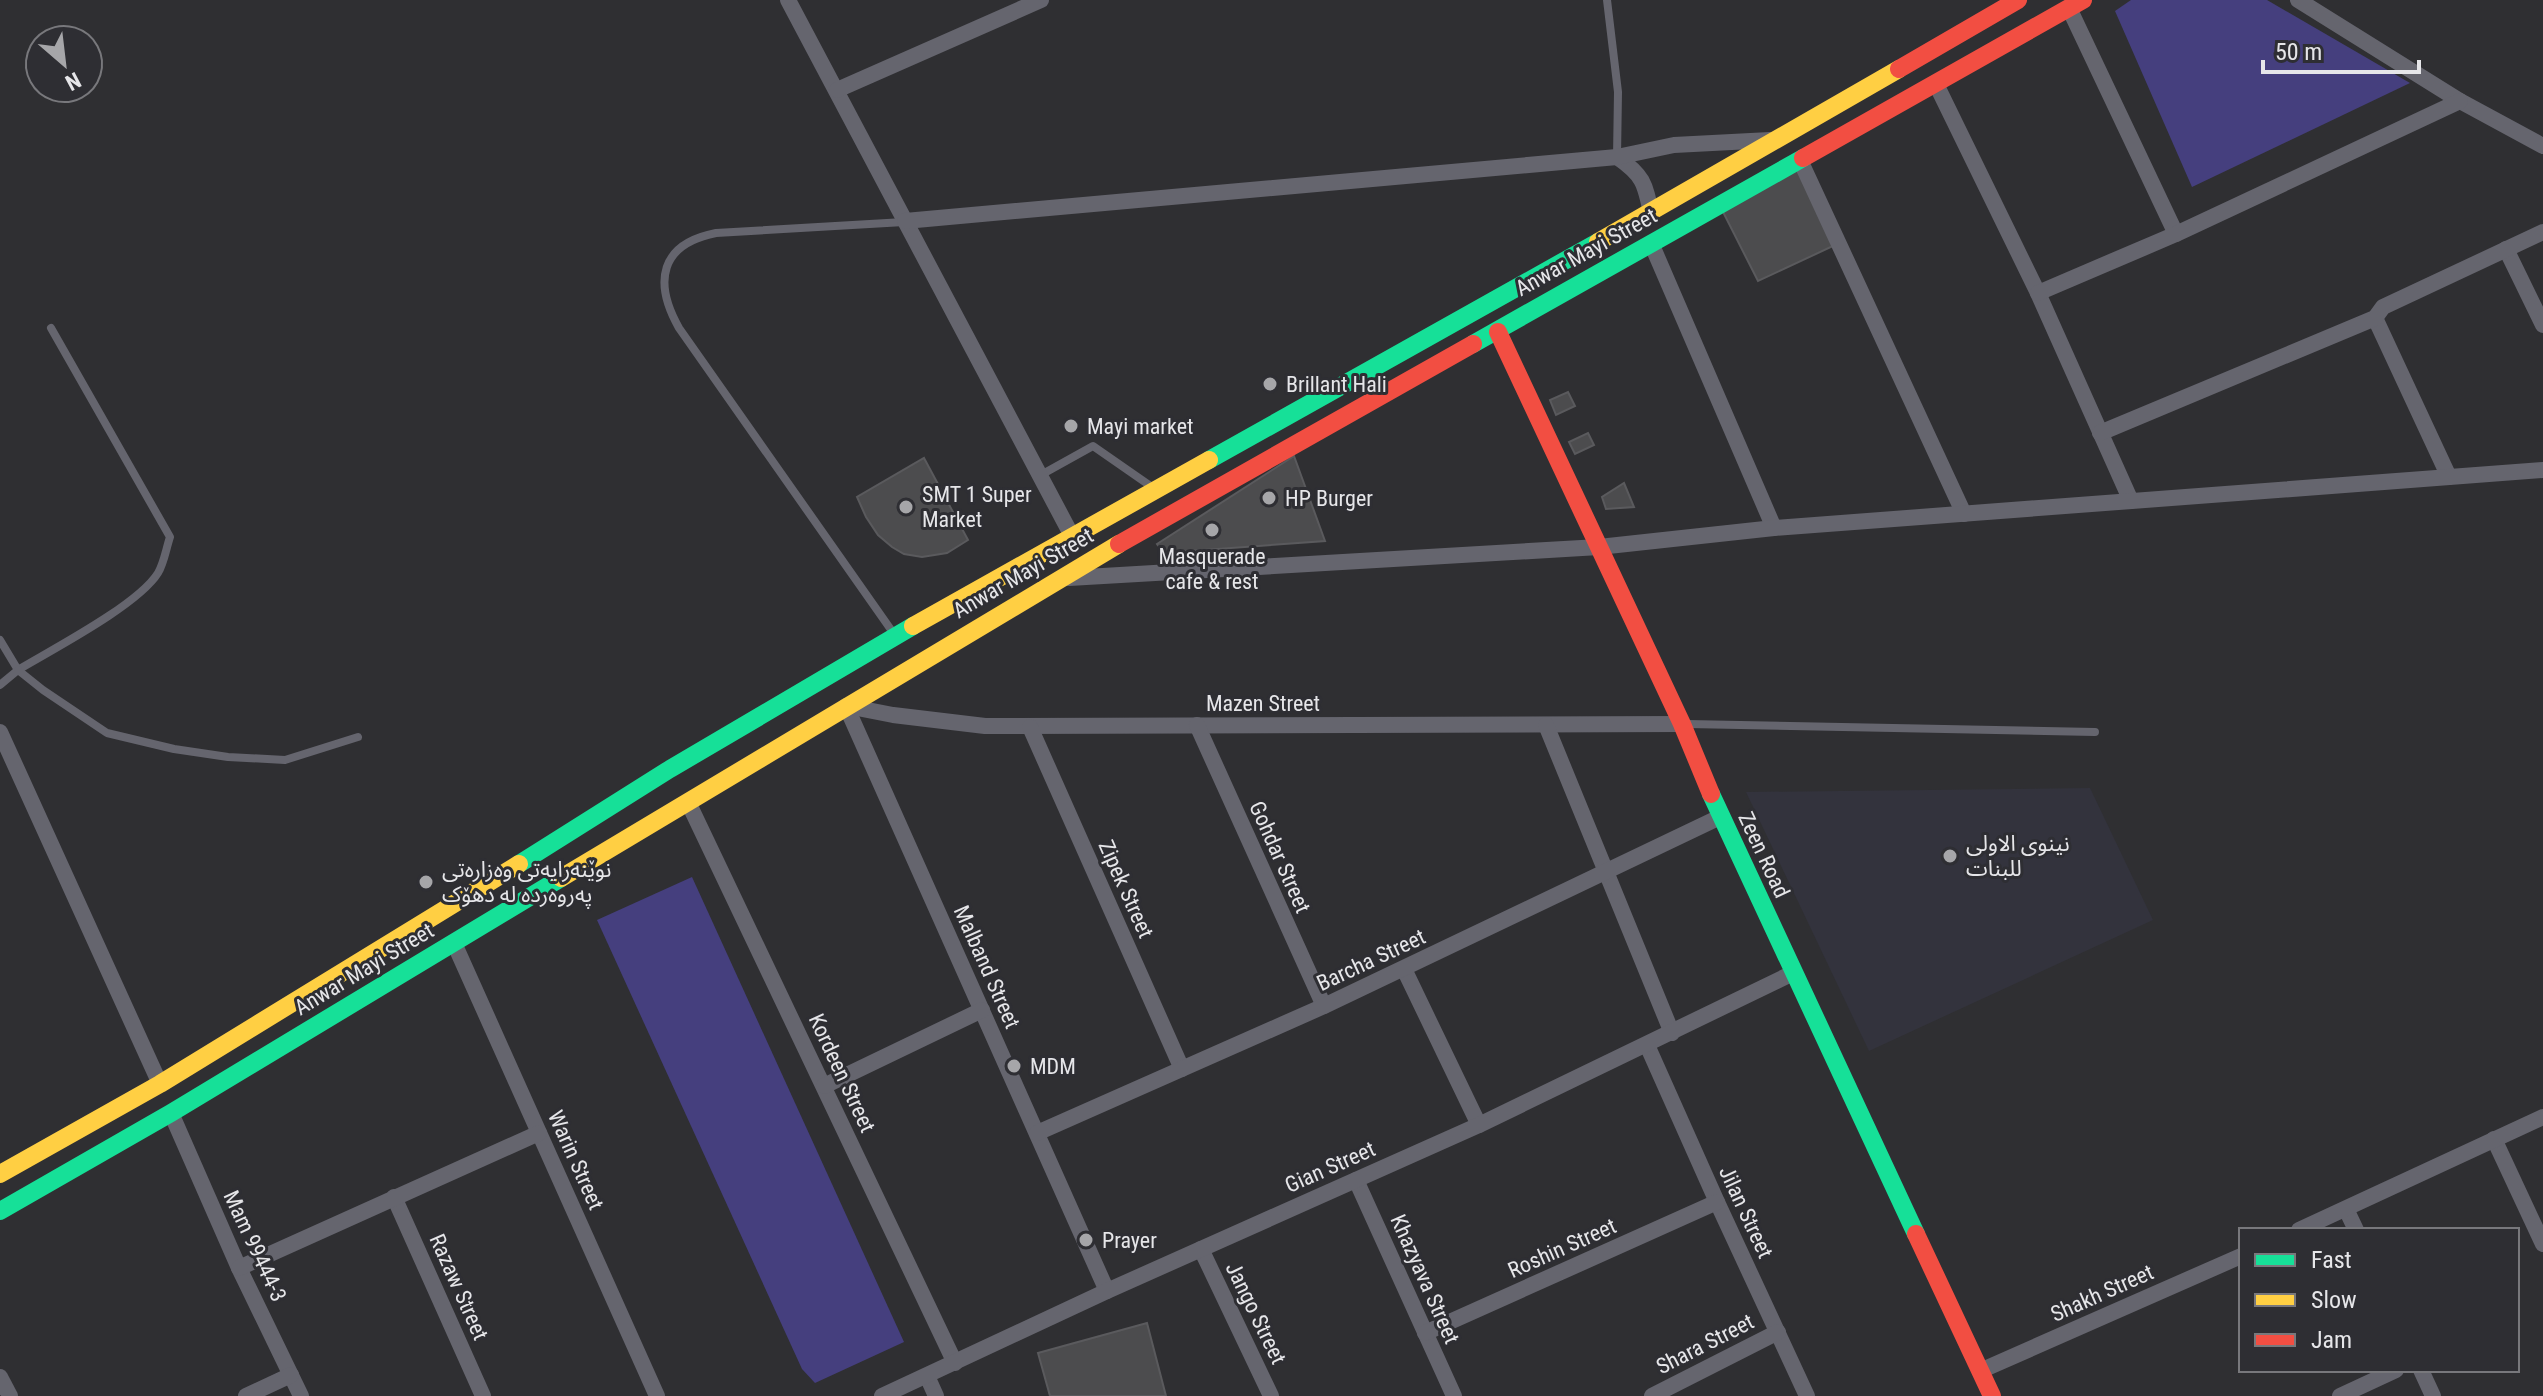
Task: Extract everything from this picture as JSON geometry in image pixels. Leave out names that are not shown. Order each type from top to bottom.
[{"type":"main road","name":"Anwar Mayi Street","points":[[0,1174],[160,1084],[670,769],[984,585],[1651,213],[2018,0]]},
{"type":"main road","name":"Anwar Mayi Street","points":[[0,1211],[171,1113],[1059,578],[2076,4]]},
{"type":"main road","name":"Zeen Road","points":[[1498,332],[1682,724],[1720,817],[1992,1396]]},
{"type":"main road","points":[[1319,397],[1336,423]]},
{"type":"street","points":[[788,0],[1073,538]]},
{"type":"street","points":[[837,90],[1041,0]]},
{"type":"street","points":[[2298,0],[2460,101],[2543,146]]},
{"type":"street","points":[[2076,4],[2176,234]]},
{"type":"street","points":[[1936,84],[2038,293],[2131,501]]},
{"type":"street","points":[[2038,293],[2176,234],[2460,101]]},
{"type":"street","points":[[905,221],[1617,157],[1674,145],[1776,140]]},
{"type":"street","points":[[1617,157],[1635,170],[1645,183],[1651,213]]},
{"type":"street","points":[[1800,160],[1964,514]]},
{"type":"street","points":[[2100,433],[2375,318],[2383,307],[2543,232]]},
{"type":"street","points":[[1651,243],[1774,528]]},
{"type":"street","points":[[2506,249],[2543,325]]},
{"type":"street","points":[[2375,318],[2449,477]]},
{"type":"street","points":[[1059,578],[1599,547],[1774,528],[2543,470]]},
{"type":"street","name":"Mazen Street","points":[[846,706],[938,722],[1030,727],[1682,724]]},
{"type":"street","name":"Malband Street","points":[[846,706],[1107,1291]]},
{"type":"street","name":"Gohdar Street","points":[[1197,725],[1324,1006]]},
{"type":"street","points":[[1546,725],[1672,1033]]},
{"type":"street","name":"Zipek Street","points":[[1030,727],[1182,1069]]},
{"type":"street","points":[[0,732],[160,1084]]},
{"type":"street","name":"Kordeen Street","points":[[688,802],[955,1363]]},
{"type":"street","name":"Barcha Street","points":[[1037,1133],[1404,969],[1720,817]]},
{"type":"street","name":"Warin Street","points":[[454,943],[657,1396]]},
{"type":"street","points":[[1404,969],[1479,1125]]},
{"type":"street","name":"Gian Street","points":[[882,1396],[1107,1291],[1479,1125],[1793,973]]},
{"type":"street","points":[[824,1086],[982,1010]]},
{"type":"street","name":"Jilan Street","points":[[1647,1045],[1807,1396]]},
{"type":"street","name":"Mam 99444-3","points":[[171,1113],[239,1268],[301,1396]]},
{"type":"street","points":[[2303,1228],[2543,1117]]},
{"type":"street","points":[[239,1268],[539,1133]]},
{"type":"street","points":[[2494,1139],[2543,1244]]},
{"type":"street","name":"Khazyava Street","points":[[1356,1180],[1454,1396]]},
{"type":"street","name":"Razaw Street","points":[[394,1197],[483,1396]]},
{"type":"street","name":"Roshin Street","points":[[1425,1333],[1717,1202]]},
{"type":"street","points":[[2346,1209],[2355,1228]]},
{"type":"street","name":"Jango Street","points":[[1201,1249],[1271,1396]]},
{"type":"street","name":"Shakh Street","points":[[1980,1371],[2239,1257]]},
{"type":"street","name":"Shara Street","points":[[1652,1396],[1778,1332]]},
{"type":"street","points":[[2340,1396],[2392,1372]]},
{"type":"street","points":[[2422,1372],[2433,1396]]},
{"type":"street","points":[[246,1396],[291,1375]]},
{"type":"street","points":[[927,1376],[936,1396]]},
{"type":"street","points":[[0,1377],[10,1396]]},
{"type":"lane","points":[[1607,0],[1618,92],[1617,157]]},
{"type":"lane","points":[[896,637],[679,328],[664,296],[664,278],[670,260],[682,246],[698,236],[905,221]]},
{"type":"lane","points":[[0,685],[18,670],[112,613],[149,585],[160,570],[170,537],[51,328]]},
{"type":"lane","points":[[1039,476],[1093,446],[1156,490]]},
{"type":"lane","points":[[0,640],[18,670],[107,733],[174,749],[228,757],[285,760],[358,737]]},
{"type":"lane","points":[[1682,724],[2095,732]]},
{"type":"shaded area","points":[[2131,0],[2267,0],[2410,83],[2192,187],[2115,11]]},
{"type":"shaded area","name":"نينوى الاولى للبنات","points":[[2090,788],[2153,920],[1869,1051],[1746,792]]},
{"type":"shaded area","points":[[692,877],[904,1342],[815,1383],[802,1369],[597,920]]},
{"type":"building","points":[[1799,167],[1833,246],[1758,281],[1722,210]]},
{"type":"building","points":[[1568,392],[1575,406],[1556,415],[1550,400]]},
{"type":"building","points":[[1588,433],[1594,445],[1575,454],[1569,442]]},
{"type":"building","name":"HP Burger","points":[[1294,456],[1325,541],[1163,553],[1157,544]]},
{"type":"building","name":"SMT 1 Super Market","points":[[924,458],[968,540],[947,553],[922,557],[904,554],[878,535],[857,497]]},
{"type":"building","points":[[1624,483],[1634,507],[1606,509],[1602,497]]},
{"type":"building","points":[[1147,1323],[1166,1396],[1050,1396],[1038,1353]]},
{"type":"traffic: fast","points":[[1473,344],[1803,158]]},
{"type":"traffic: fast","points":[[1209,460],[1598,242]]},
{"type":"traffic: fast","points":[[519,864],[670,769],[913,626]]},
{"type":"traffic: fast","points":[[1711,794],[1916,1234]]},
{"type":"traffic: fast","points":[[0,1211],[171,1113],[561,878]]},
{"type":"traffic: slow","points":[[1598,242],[1899,69]]},
{"type":"traffic: slow","points":[[913,626],[1209,460]]},
{"type":"traffic: slow","points":[[561,878],[1119,544]]},
{"type":"traffic: slow","points":[[0,1174],[160,1084],[519,864]]},
{"type":"traffic: jam","points":[[1899,69],[2018,0]]},
{"type":"traffic: jam","points":[[1803,158],[2083,0]]},
{"type":"traffic: jam","points":[[1498,332],[1682,724],[1711,794]]},
{"type":"traffic: jam","points":[[1119,544],[1473,344]]},
{"type":"traffic: jam","points":[[1916,1234],[1992,1396]]},
{"type":"place","name":"Brillant Hali","points":[[1270,384]]},
{"type":"place","name":"Mayi market","points":[[1071,426]]},
{"type":"place","name":"HP Burger","points":[[1269,498]]},
{"type":"place","name":"SMT 1 Super Market","points":[[906,507]]},
{"type":"place","name":"Masquerade cafe & rest","points":[[1212,530]]},
{"type":"place","name":"نينوى الاولى للبنات","points":[[1950,856]]},
{"type":"place","name":"نوێنەرایەتی وەزارەتی پەروەردە لە دهۆک","points":[[426,882]]},
{"type":"place","name":"MDM","points":[[1014,1066]]},
{"type":"place","name":"Prayer","points":[[1086,1240]]}]
